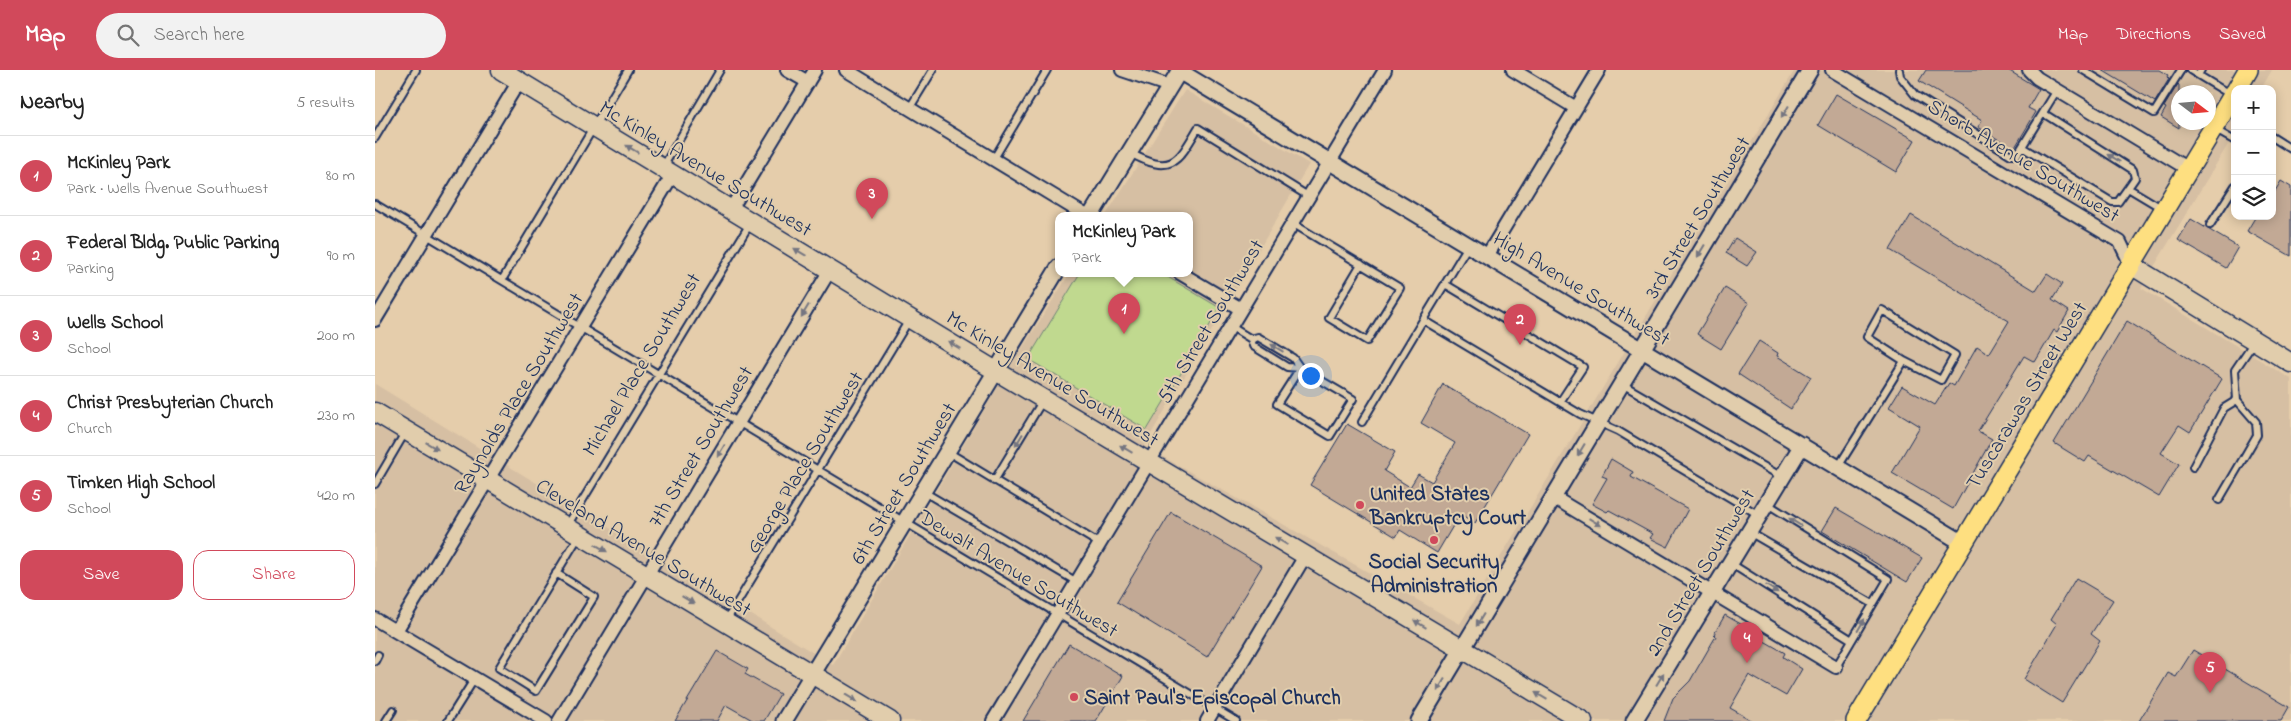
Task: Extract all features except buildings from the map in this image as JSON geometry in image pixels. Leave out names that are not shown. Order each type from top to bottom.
[{"type":"main road","name":"Mc Kinley Avenue Southwest","points":[[501,70],[1043,399],[1583,721]]},
{"type":"main road","name":"Tuscarawas Street West","points":[[2239,85],[2248,70]]},
{"type":"main road","name":"Tuscarawas Street West","points":[[2216,123],[2231,99]]},
{"type":"main road","name":"Tuscarawas Street West","points":[[1856,721],[2212,130]]},
{"type":"main road","points":[[2131,265],[2291,363]]},
{"type":"main road","name":"Cleveland Avenue Southwest","points":[[375,412],[890,721]]},
{"type":"street","points":[[787,70],[807,82]]},
{"type":"street","points":[[731,210],[815,70]]},
{"type":"street","points":[[845,70],[1080,212]]},
{"type":"street","points":[[1122,70],[1170,86]]},
{"type":"street","points":[[1093,212],[1180,70]]},
{"type":"street","name":"High Avenue Southwest","points":[[1180,70],[1963,542]]},
{"type":"street","name":"5th Street Southwest","points":[[993,721],[1385,70]]},
{"type":"street","points":[[1513,70],[1576,108]]},
{"type":"street","points":[[1487,256],[1599,70]]},
{"type":"street","name":"3rd Street Southwest","points":[[1419,721],[1810,70]]},
{"type":"street","name":"Shorb Avenue Southwest","points":[[1832,70],[2120,242],[2131,265]]},
{"type":"street","points":[[2029,70],[2037,78],[2188,169]]},
{"type":"street","points":[[375,320],[519,81]]},
{"type":"street","name":"Raynolds Place Southwest","points":[[396,632],[581,328],[668,171]]},
{"type":"street","name":"7th Street Southwest","points":[[559,721],[830,270]]},
{"type":"street","name":"6th Street Southwest","points":[[784,721],[1055,274]]},
{"type":"street","points":[[1188,277],[1241,309]]},
{"type":"street","name":"2nd Street Southwest","points":[[1634,721],[1801,445]]},
{"type":"street","points":[[1553,497],[1836,667]]},
{"type":"street","points":[[1207,721],[1305,556]]},
{"type":"street","points":[[375,619],[546,721]]},
{"type":"lane","points":[[375,138],[416,70]]},
{"type":"lane","points":[[501,280],[628,70]]},
{"type":"lane","name":"Raynolds Place Southwest","points":[[668,171],[720,70]]},
{"type":"lane","points":[[909,109],[933,70]]},
{"type":"lane","points":[[993,160],[1047,70]]},
{"type":"lane","points":[[1899,70],[1900,76],[1915,95],[2011,155],[2017,155],[2022,148],[2057,90]]},
{"type":"lane","points":[[2083,70],[2154,113],[2181,70]]},
{"type":"lane","points":[[2190,70],[2200,72],[2231,90]]},
{"type":"lane","points":[[2022,148],[2112,202],[2118,202],[2135,178],[2133,170],[2043,113]]},
{"type":"lane","points":[[1129,152],[1149,163],[1166,164],[1181,157],[1198,128],[1308,196]]},
{"type":"lane","points":[[2216,130],[2231,139]]},
{"type":"lane","points":[[2276,139],[2291,148]]},
{"type":"lane","points":[[2128,188],[2164,209]]},
{"type":"lane","points":[[2210,226],[2231,192]]},
{"type":"lane","name":"Dewalt Avenue Southwest","points":[[375,204],[903,523],[1236,721]]},
{"type":"lane","name":"Michael Place Southwest","points":[[556,573],[594,597],[536,691],[499,668],[556,573],[573,531],[657,375],[751,222]]},
{"type":"lane","points":[[1292,223],[1361,264],[1400,288],[1367,342],[1329,318],[1361,264]]},
{"type":"lane","points":[[1362,422],[1469,245]]},
{"type":"lane","points":[[1445,284],[1583,366],[1560,402]]},
{"type":"lane","points":[[1882,310],[1955,356],[1941,380],[1904,361],[1867,338],[1882,310]]},
{"type":"lane","name":"George Place Southwest","points":[[725,622],[910,318]]},
{"type":"lane","points":[[1423,320],[1560,402],[1763,509],[1888,579],[1836,667]]},
{"type":"lane","points":[[1230,326],[1251,339],[1253,346],[1287,367],[1299,368],[1353,399],[1330,436],[1277,404],[1299,368]]},
{"type":"lane","points":[[1251,339],[1259,337],[1293,358],[1299,368]]},
{"type":"lane","points":[[2219,500],[2257,435],[2256,422],[2237,400],[2235,370],[2255,341]]},
{"type":"lane","points":[[1838,467],[1904,361]]},
{"type":"lane","points":[[1621,384],[1782,477]]},
{"type":"lane","points":[[994,481],[1043,399]]},
{"type":"lane","points":[[2193,466],[2224,408],[2237,400]]},
{"type":"lane","points":[[375,484],[406,431]]},
{"type":"lane","points":[[947,452],[1100,544]]},
{"type":"lane","points":[[923,491],[1077,582]]},
{"type":"lane","points":[[1749,532],[1873,604]]},
{"type":"lane","points":[[1730,563],[1852,640]]},
{"type":"lane","points":[[448,721],[475,678]]},
{"type":"lane","points":[[386,721],[393,710]]},
{"type":"shaded area","points":[[1795,70],[2272,70],[2263,85],[2231,85],[2231,140],[2141,288],[2291,379],[2291,721],[375,721],[375,384],[833,665],[999,385],[1067,277],[1193,277],[1193,212],[1108,212],[1185,90],[1309,164],[1144,446],[1460,624]]},
{"type":"green space","points":[[1078,277],[1168,277],[1220,308],[1147,430],[1028,359]]},
{"type":"place","name":"Wells School","points":[[872,219]]},
{"type":"place","name":"McKinley Park","points":[[1124,334]]},
{"type":"place","name":"Federal Bldg. Public Parking","points":[[1520,345]]},
{"type":"place","name":"United States Bankruptcy Court","points":[[1360,505]]},
{"type":"place","name":"Social Security Administration","points":[[1434,540]]},
{"type":"place","name":"Christ Presbyterian Church","points":[[1747,663]]},
{"type":"place","name":"Timken High School","points":[[2210,693]]},
{"type":"place","name":"Saint Paul's Episcopal Church","points":[[1074,697]]}]
